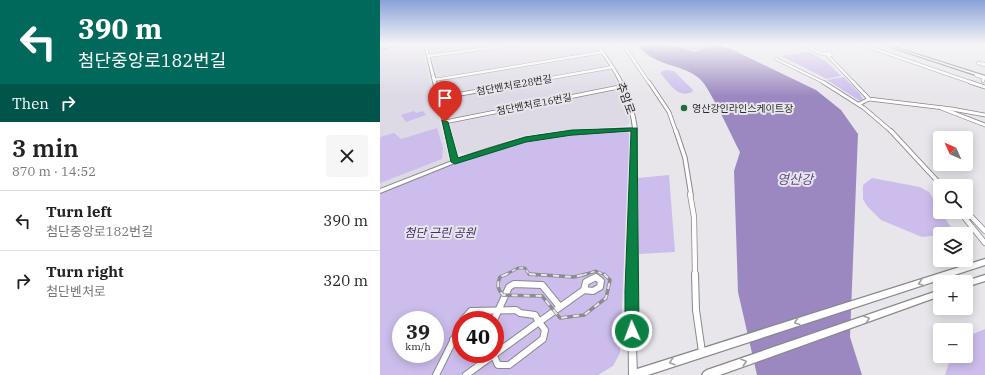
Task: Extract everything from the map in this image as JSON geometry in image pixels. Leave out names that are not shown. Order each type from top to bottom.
[{"type":"main road","points":[[943,62],[985,76]]},
{"type":"main road","points":[[943,62],[985,76]]},
{"type":"main road","points":[[634,375],[985,262]]},
{"type":"main road","points":[[973,282],[985,278]]},
{"type":"main road","points":[[707,375],[933,296]]},
{"type":"street","points":[[429,62],[455,162]]},
{"type":"street","points":[[434,80],[546,62]]},
{"type":"street","name":"추암로","points":[[609,62],[624,86],[633,109],[635,129],[631,291],[634,375]]},
{"type":"street","points":[[635,62],[669,112],[685,158],[694,217],[696,310],[705,352]]},
{"type":"street","points":[[781,62],[822,81],[859,104],[882,124],[935,179]]},
{"type":"street","points":[[834,62],[869,99]]},
{"type":"street","points":[[911,62],[985,87]]},
{"type":"street","name":"첨단벤처로28번길","points":[[438,98],[613,67]]},
{"type":"street","points":[[976,74],[984,78],[984,81],[976,84]]},
{"type":"street","name":"첨단벤처로16번길","points":[[445,122],[624,86]]},
{"type":"street","points":[[859,104],[869,99],[940,107],[985,115]]},
{"type":"street","points":[[940,107],[985,125]]},
{"type":"street","points":[[380,191],[482,152],[525,140],[572,132],[635,129]]},
{"type":"street","points":[[973,218],[985,231]]},
{"type":"street","points":[[966,219],[985,243]]},
{"type":"street","points":[[497,363],[498,365],[509,364],[543,339],[545,330],[535,315],[520,313],[516,310],[498,311],[509,287],[514,284],[542,285],[560,307]]},
{"type":"street","points":[[504,347],[584,290]]},
{"type":"street","points":[[436,375],[452,342]]},
{"type":"street","points":[[466,375],[482,363]]},
{"type":"shaded area","points":[[380,62],[425,62],[449,161],[380,188]]},
{"type":"shaded area","points":[[433,62],[534,62],[439,77],[437,77]]},
{"type":"shaded area","points":[[553,62],[604,62],[607,66],[446,95],[443,95],[439,81]]},
{"type":"shaded area","points":[[610,69],[618,85],[456,118],[448,117],[444,99],[447,98]]},
{"type":"shaded area","points":[[620,88],[628,108],[629,123],[626,126],[554,131],[523,136],[465,154],[458,153],[450,124],[452,123]]},
{"type":"green space","points":[[792,62],[826,62],[841,76],[827,79]]},
{"type":"green space","points":[[666,70],[674,71],[693,90],[692,92],[687,94],[678,92],[674,89],[661,74],[661,72]]},
{"type":"green space","points":[[844,77],[860,94],[864,101],[860,101],[827,80]]},
{"type":"green space","points":[[414,111],[416,113],[423,111],[426,115],[406,122],[401,115]]},
{"type":"green space","points":[[437,128],[443,148],[442,159],[380,183],[380,137],[394,133],[401,139]]},
{"type":"green space","name":"첨단 근린 공원","points":[[629,133],[620,353],[613,366],[598,375],[380,375],[380,193],[465,160],[499,149],[531,141],[585,134]]},
{"type":"green space","points":[[669,175],[675,252],[639,254],[638,178]]},
{"type":"green space","points":[[872,178],[920,187],[929,192],[933,198],[933,219],[946,219],[951,227],[933,227],[933,236],[922,237],[881,220],[867,206],[863,199],[863,185]]},
{"type":"green space","points":[[985,329],[985,375],[945,375],[949,363],[973,363],[973,334]]},
{"type":"water","name":"영산강","points":[[661,62],[757,62],[816,90],[841,110],[858,134],[850,337],[862,375],[757,375],[738,292],[734,171],[740,152],[715,102],[704,84],[700,79],[684,70]]},
{"type":"railway","points":[[506,274],[518,268],[525,268],[529,274]]},
{"type":"railway","points":[[584,275],[596,271],[605,275]]},
{"type":"railway","points":[[506,274],[500,277],[498,282],[499,289],[503,295],[542,296],[560,318],[584,315],[606,298],[610,280],[605,275]]},
{"type":"railway","points":[[529,274],[574,277],[584,275]]},
{"type":"railway","points":[[529,274],[537,275]]},
{"type":"place","name":"영산강인라인스케이트장","points":[[684,108]]},
{"type":"route","points":[[445,122],[455,162],[505,145],[553,134],[635,129],[631,291],[632,331]]}]
